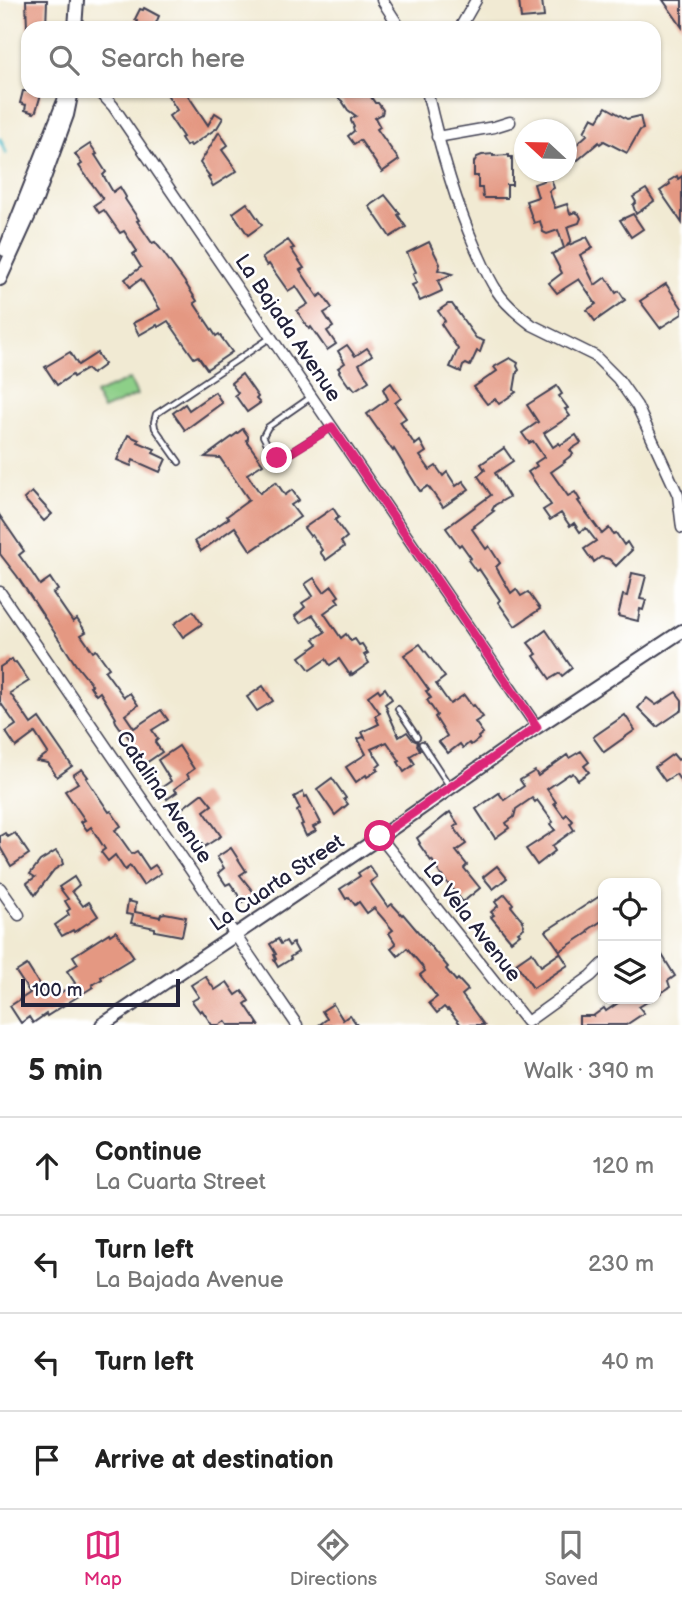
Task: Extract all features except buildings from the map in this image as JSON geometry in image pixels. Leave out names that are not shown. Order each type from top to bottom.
[{"type":"street","points":[[76,21],[77,0]]},
{"type":"street","points":[[382,0],[396,21]]},
{"type":"street","points":[[464,21],[476,0]]},
{"type":"street","points":[[0,279],[3,258],[36,200],[67,115],[69,98]]},
{"type":"street","name":"La Bajada Avenue","points":[[106,98],[537,727]]},
{"type":"street","points":[[429,98],[437,137],[466,225],[497,293],[532,325],[596,356],[618,379],[637,406],[678,495],[682,528]]},
{"type":"street","points":[[437,137],[510,122]]},
{"type":"street","name":"Catalina Avenue","points":[[0,592],[297,1025]]},
{"type":"street","name":"La Cuarta Street","points":[[102,1025],[682,631]]},
{"type":"street","name":"La Vela Avenue","points":[[380,836],[527,1022],[598,969]]},
{"type":"street","points":[[0,888],[19,915]]},
{"type":"lane","points":[[179,462],[155,428],[156,415],[271,338]]},
{"type":"lane","points":[[311,397],[264,431],[263,436],[273,455],[282,458],[332,427]]},
{"type":"lane","points":[[398,709],[417,737]]},
{"type":"lane","points":[[422,744],[450,788]]},
{"type":"green space","points":[[130,379],[137,395],[103,410],[95,394]]},
{"type":"waterway","points":[[0,139],[6,153]]},
{"type":"route","points":[[277,458],[282,458],[332,427],[537,727],[380,836]]}]
